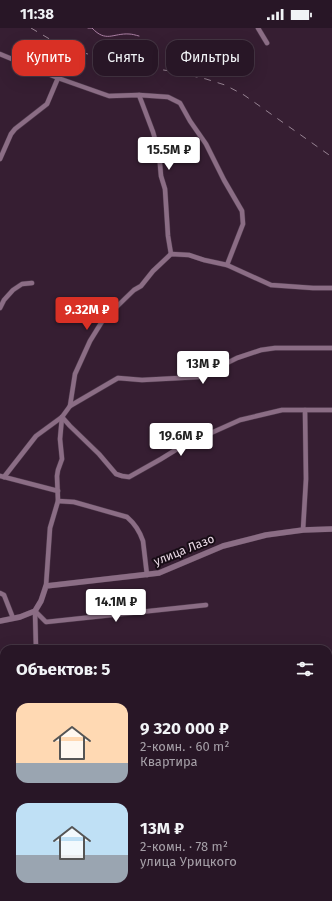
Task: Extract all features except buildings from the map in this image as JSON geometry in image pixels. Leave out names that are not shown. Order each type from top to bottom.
[{"type":"street","points":[[258,28],[267,43]]},
{"type":"street","points":[[0,54],[58,78],[109,96],[139,95],[168,97],[180,103],[206,144],[242,211],[243,224],[227,265]]},
{"type":"street","points":[[0,159],[11,134],[15,129],[47,104],[58,78]]},
{"type":"street","points":[[139,95],[153,132],[158,153],[161,176],[165,189],[168,236],[171,254]]},
{"type":"street","points":[[70,406],[76,374],[90,341],[103,320],[134,290],[141,286],[153,271],[171,254],[190,255],[227,265],[271,285],[332,288]]},
{"type":"street","points":[[0,308],[4,300],[14,290],[22,284],[32,283]]},
{"type":"street","points":[[58,491],[2,476],[36,436],[62,417],[70,406],[118,378],[142,380],[199,377],[207,374],[226,362],[261,350],[275,348],[332,348]]},
{"type":"street","points":[[62,417],[99,454],[116,474],[129,476],[182,446],[240,420],[282,410],[332,410]]},
{"type":"street","points":[[303,530],[306,478],[305,410]]},
{"type":"street","points":[[36,645],[35,611],[41,601],[46,586],[50,528],[58,501],[58,470],[62,459],[60,439],[62,417]]},
{"type":"street","points":[[58,501],[74,502],[126,517],[133,522],[142,536],[147,575]]},
{"type":"street","name":"улица Лазо","points":[[46,586],[159,573],[222,546],[266,536],[303,530],[332,529]]},
{"type":"street","points":[[0,592],[4,595],[13,618]]},
{"type":"street","points":[[35,611],[46,622],[206,605]]},
{"type":"street","points":[[0,621],[35,611]]},
{"type":"waterway","points":[[88,28],[92,28],[97,33],[106,36],[123,34],[139,36]]},
{"type":"railway","points":[[31,28],[58,44],[118,63],[170,71],[225,85],[244,95],[332,157]]}]
